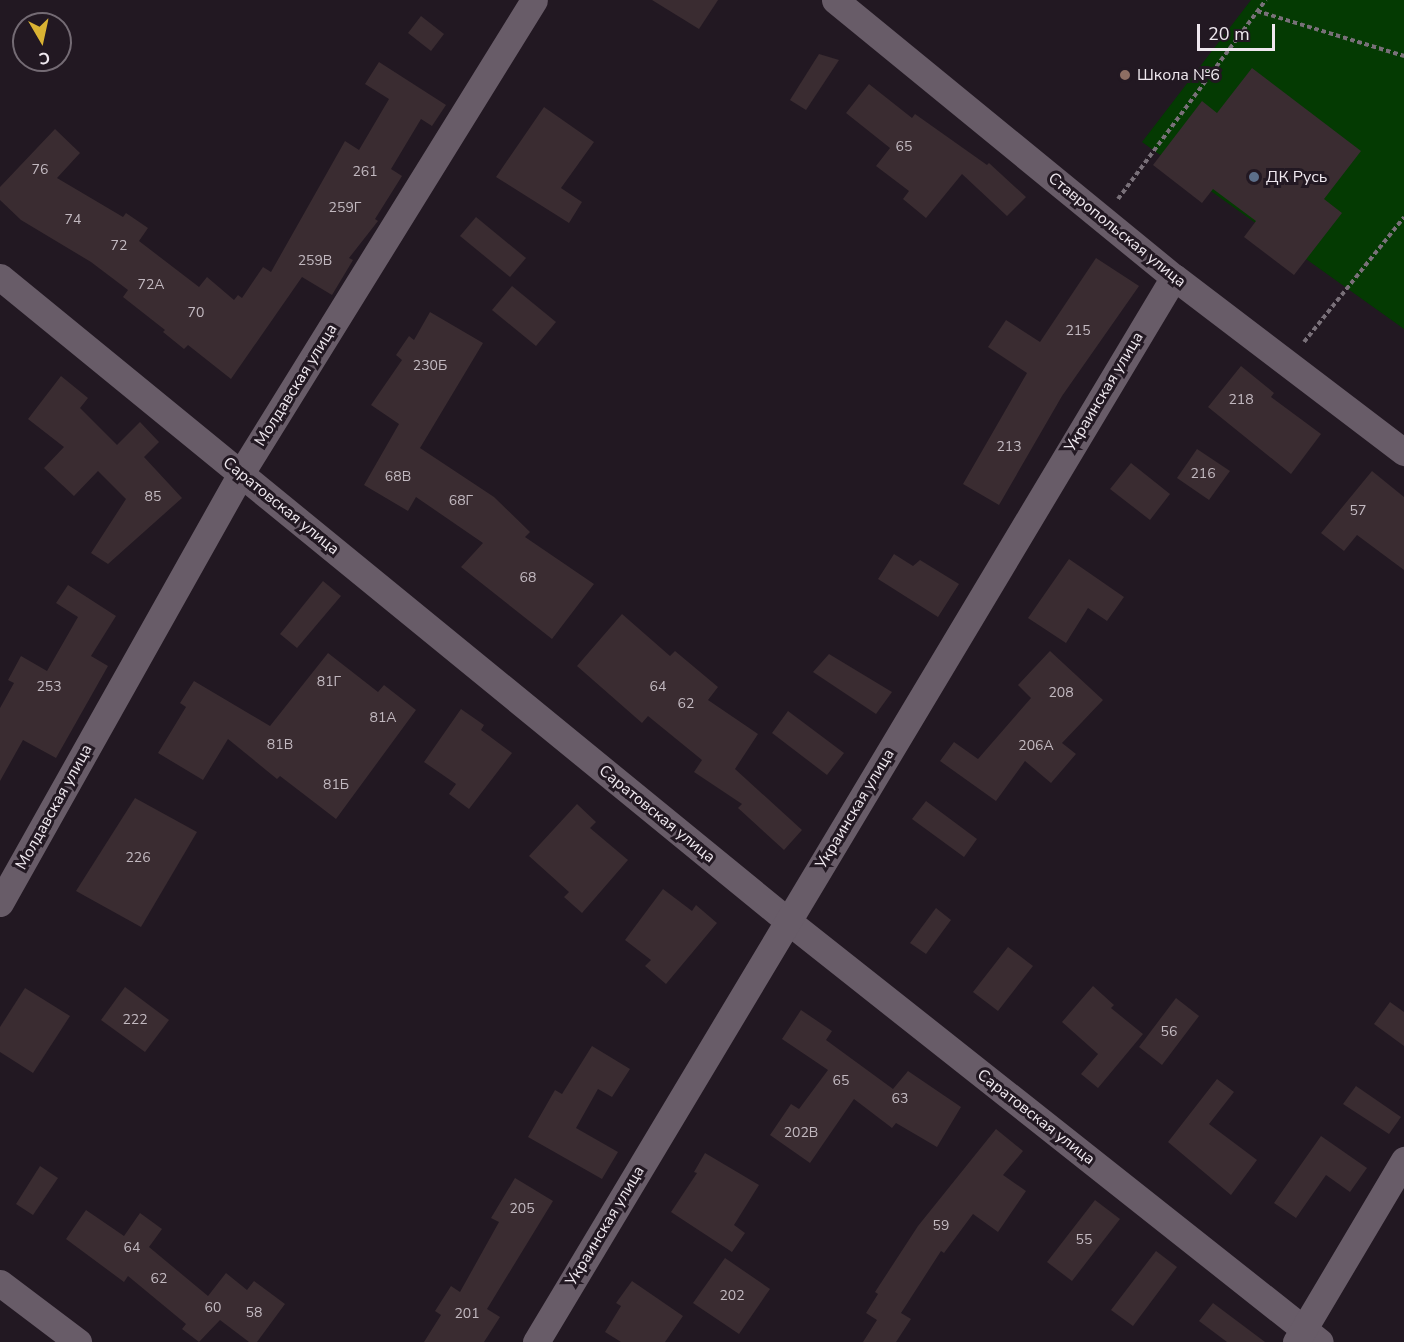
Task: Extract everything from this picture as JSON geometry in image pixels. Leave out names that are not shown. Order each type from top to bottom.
[{"type":"street","name":"Молдавская улица","points":[[0,903],[241,473],[534,0]]},
{"type":"street","name":"Ставропольская улица","points":[[835,0],[1174,277],[1404,452]]},
{"type":"street","name":"Саратовская улица","points":[[0,277],[788,921],[1307,1338]]},
{"type":"street","name":"Украинская улица","points":[[536,1342],[1174,277]]},
{"type":"street","points":[[1307,1338],[1404,1160]]},
{"type":"street","points":[[0,1283],[78,1342]]},
{"type":"path","points":[[1103,219],[1266,0]]},
{"type":"path","points":[[1257,11],[1404,56]]},
{"type":"path","points":[[1288,362],[1404,217]]},
{"type":"green space","points":[[1251,0],[1404,0],[1404,329],[1142,142]]},
{"type":"building","points":[[652,0],[718,0],[699,29]]},
{"type":"building","points":[[421,16],[444,34],[431,51],[408,33]]},
{"type":"building","points":[[819,54],[839,60],[806,110],[790,100]]},
{"type":"building","points":[[379,62],[446,105],[432,126],[421,119],[391,169],[402,176],[375,219],[378,221],[349,258],[353,260],[332,295],[302,277],[231,379],[188,345],[184,349],[163,332],[165,330],[123,297],[128,290],[91,262],[21,220],[0,200],[0,187],[55,129],[80,153],[57,178],[123,217],[126,213],[148,228],[139,241],[199,287],[207,277],[234,300],[238,295],[242,298],[263,267],[271,272],[345,141],[359,150],[389,99],[365,84]]},
{"type":"building","name":"ДК Русь","points":[[1252,68],[1361,151],[1324,199],[1342,213],[1294,275],[1244,237],[1256,221],[1213,189],[1202,203],[1153,165],[1202,101],[1217,113]]},
{"type":"building","points":[[869,84],[912,118],[915,114],[987,165],[989,163],[1026,197],[1007,216],[962,174],[926,218],[903,199],[909,191],[876,166],[890,148],[846,113]]},
{"type":"building","points":[[544,107],[594,142],[561,188],[582,202],[569,223],[496,177]]},
{"type":"building","points":[[476,217],[526,258],[510,277],[460,236]]},
{"type":"building","points":[[1096,258],[1139,286],[1062,396],[999,505],[963,484],[1027,373],[988,347],[1006,320],[1040,342]]},
{"type":"building","points":[[512,286],[556,322],[536,346],[492,310]]},
{"type":"building","points":[[430,312],[483,343],[420,448],[494,497],[530,532],[525,537],[594,584],[552,639],[461,567],[483,543],[416,497],[408,511],[364,485],[399,424],[371,405],[402,360],[396,355],[409,336],[414,340]]},
{"type":"building","points":[[1241,366],[1274,393],[1271,397],[1321,434],[1291,474],[1208,407]]},
{"type":"building","points":[[61,376],[88,398],[80,408],[117,445],[140,422],[159,442],[144,457],[182,498],[108,564],[91,553],[126,499],[98,471],[74,496],[44,468],[64,447],[28,419]]},
{"type":"building","points":[[1197,449],[1230,471],[1209,500],[1177,478]]},
{"type":"building","points":[[1131,463],[1170,494],[1150,520],[1110,489]]},
{"type":"building","points":[[1372,471],[1404,497],[1404,570],[1357,535],[1344,551],[1321,533]]},
{"type":"building","points":[[894,554],[913,566],[920,560],[959,584],[938,617],[878,579]]},
{"type":"building","points":[[1069,559],[1124,597],[1107,621],[1088,608],[1066,643],[1028,618]]},
{"type":"building","points":[[323,581],[341,596],[297,648],[280,634]]},
{"type":"building","points":[[68,585],[116,616],[91,656],[108,666],[56,758],[23,740],[0,781],[0,708],[14,683],[8,680],[21,656],[47,671],[78,617],[56,603]]},
{"type":"building","points":[[622,614],[670,656],[675,651],[718,687],[708,700],[758,734],[735,769],[802,830],[784,850],[738,808],[742,804],[694,772],[702,760],[648,716],[642,723],[577,666]]},
{"type":"building","points":[[1050,651],[1103,700],[1062,743],[1076,754],[1051,783],[1025,761],[996,801],[940,761],[954,742],[978,759],[1031,698],[1018,685]]},
{"type":"building","points":[[328,653],[378,692],[384,685],[416,710],[336,819],[280,776],[277,779],[228,739],[203,780],[158,753],[186,707],[180,703],[194,681],[270,726]]},
{"type":"building","points":[[829,654],[892,692],[876,714],[813,672]]},
{"type":"building","points":[[461,709],[484,725],[481,730],[512,753],[469,809],[449,794],[456,784],[424,762]]},
{"type":"building","points":[[788,711],[844,753],[827,775],[772,733]]},
{"type":"building","points":[[135,798],[197,832],[141,927],[76,891]]},
{"type":"building","points":[[926,801],[977,839],[964,857],[912,819]]},
{"type":"building","points":[[577,804],[596,822],[590,828],[628,860],[582,913],[564,897],[569,892],[529,856]]},
{"type":"building","points":[[663,889],[692,911],[696,905],[717,923],[666,984],[645,966],[651,960],[625,940]]},
{"type":"building","points":[[936,908],[951,920],[926,954],[910,943]]},
{"type":"building","points":[[1008,947],[1033,966],[998,1011],[973,992]]},
{"type":"building","points":[[1093,986],[1114,1005],[1111,1008],[1143,1034],[1098,1088],[1081,1074],[1098,1054],[1062,1022]]},
{"type":"building","points":[[125,987],[169,1020],[145,1052],[101,1020]]},
{"type":"building","points":[[25,988],[70,1016],[33,1073],[0,1052],[0,1027]]},
{"type":"building","points":[[1176,998],[1199,1016],[1162,1065],[1139,1047]]},
{"type":"building","points":[[1390,1002],[1404,1012],[1404,1046],[1374,1024]]},
{"type":"building","points":[[801,1010],[832,1031],[826,1040],[893,1089],[908,1071],[961,1107],[937,1147],[896,1123],[892,1128],[854,1099],[810,1163],[770,1135],[791,1104],[799,1109],[828,1070],[782,1039]]},
{"type":"building","points":[[592,1046],[630,1069],[612,1097],[598,1089],[576,1128],[618,1152],[602,1179],[528,1137],[555,1090],[562,1094]]},
{"type":"building","points":[[1217,1079],[1234,1092],[1209,1124],[1257,1160],[1231,1195],[1168,1142]]},
{"type":"building","points":[[1356,1086],[1401,1117],[1389,1134],[1343,1104]]},
{"type":"building","points":[[996,1129],[1023,1151],[1003,1175],[1026,1191],[998,1232],[973,1214],[944,1253],[941,1251],[901,1313],[911,1319],[896,1342],[863,1342],[877,1320],[866,1313],[878,1294],[875,1292],[918,1226]]},
{"type":"building","points":[[1321,1136],[1367,1168],[1350,1192],[1326,1175],[1296,1218],[1274,1203]]},
{"type":"building","points":[[705,1153],[759,1185],[734,1225],[745,1233],[732,1252],[671,1212],[697,1173],[694,1172]]},
{"type":"building","points":[[40,1166],[58,1178],[33,1215],[16,1204]]},
{"type":"building","points":[[515,1178],[553,1201],[487,1309],[500,1317],[484,1342],[424,1342],[441,1315],[435,1311],[451,1286],[460,1292],[499,1222],[491,1218]]},
{"type":"building","points":[[1095,1200],[1120,1219],[1072,1281],[1047,1262]]},
{"type":"building","points":[[86,1210],[124,1236],[140,1213],[162,1229],[149,1247],[208,1296],[226,1273],[247,1290],[254,1281],[285,1304],[257,1342],[249,1342],[220,1320],[199,1342],[182,1329],[186,1324],[128,1276],[124,1282],[66,1239]]},
{"type":"building","points":[[1156,1251],[1177,1267],[1133,1326],[1111,1310]]},
{"type":"building","points":[[725,1258],[770,1289],[739,1334],[693,1303]]},
{"type":"building","points":[[632,1281],[683,1316],[665,1342],[621,1342],[605,1332],[621,1306],[616,1303]]},
{"type":"building","points":[[1213,1303],[1265,1342],[1227,1342],[1199,1321]]},
{"type":"place","name":"Школа №6","points":[[1125,75]]},
{"type":"place","name":"ДК Русь","points":[[1254,177]]}]
